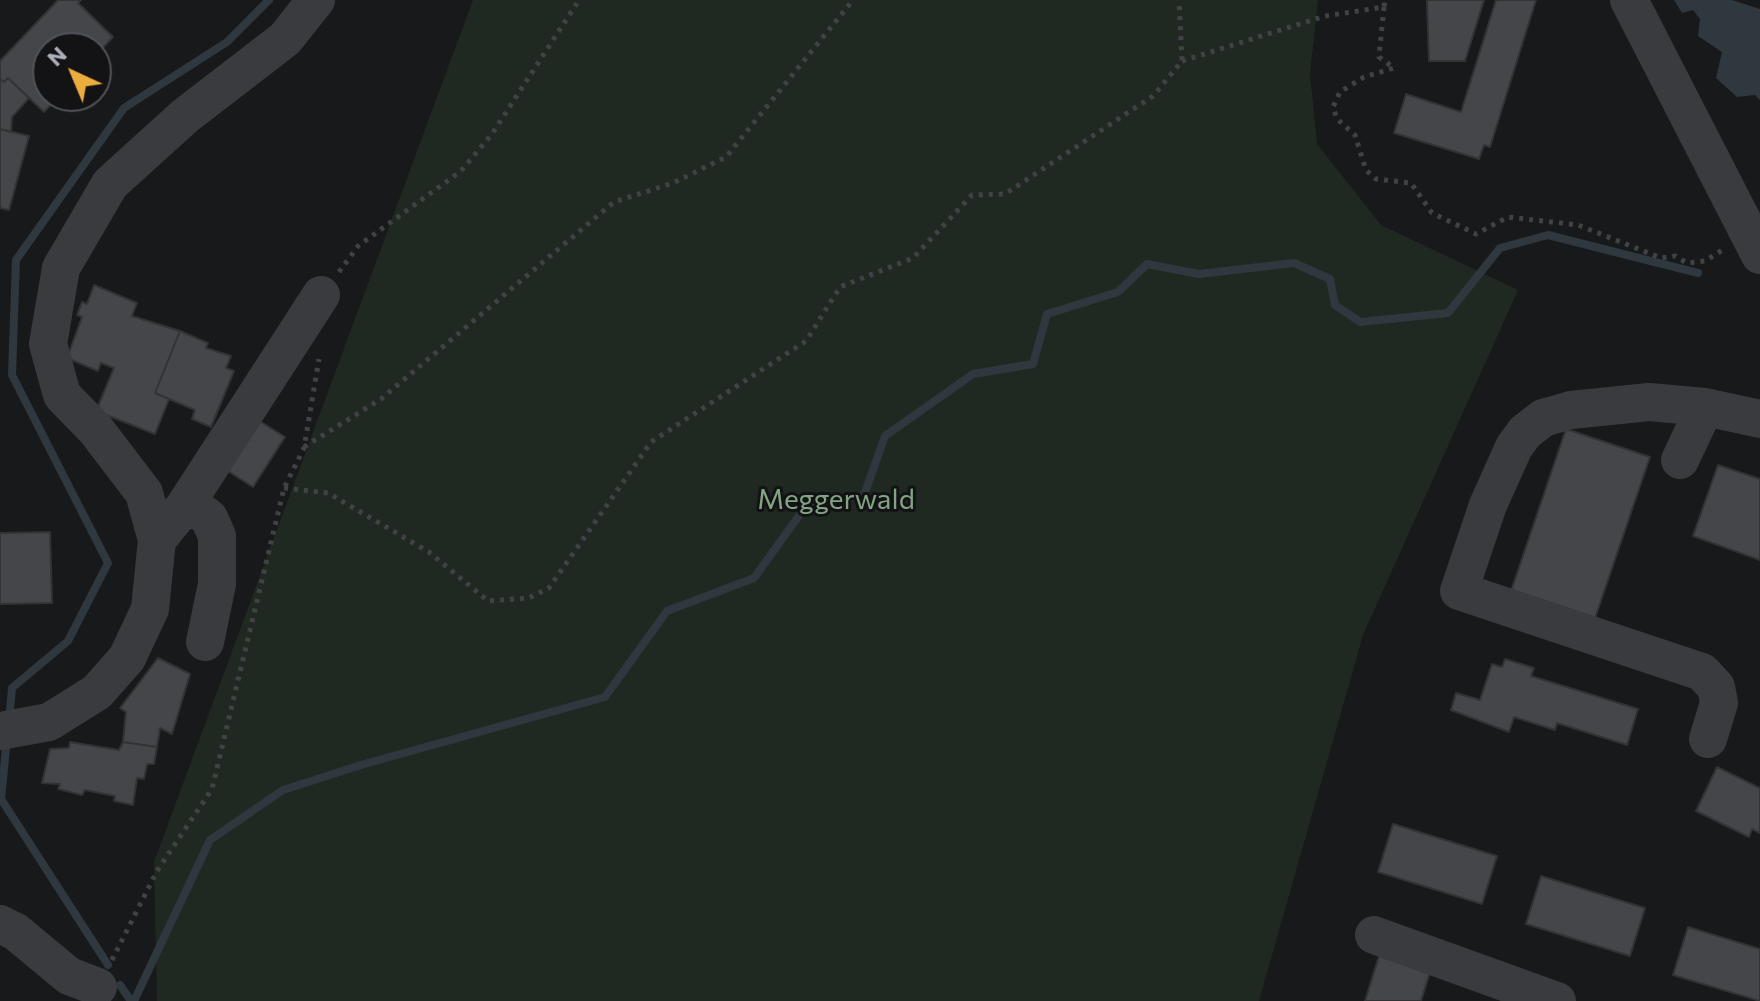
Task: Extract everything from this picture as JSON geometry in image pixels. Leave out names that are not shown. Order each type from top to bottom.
[{"type":"street","points":[[0,731],[49,722],[97,692],[127,658],[150,609],[157,540],[144,493],[96,430],[62,395],[48,344],[61,268],[110,184],[185,116],[285,39],[316,0]]},
{"type":"street","points":[[1629,0],[1754,244]]},
{"type":"street","points":[[157,540],[184,507],[321,295]]},
{"type":"street","points":[[1708,739],[1719,703],[1716,687],[1702,672],[1459,591],[1488,505],[1514,447],[1525,432],[1543,418],[1571,410],[1649,402],[1705,407],[1760,419]]},
{"type":"street","points":[[1680,460],[1705,407]]},
{"type":"street","points":[[184,507],[209,518],[217,536],[217,584],[205,642]]},
{"type":"street","points":[[0,924],[16,932],[69,976],[98,987]]},
{"type":"street","points":[[1374,935],[1557,1001]]},
{"type":"path","points":[[321,295],[358,246],[461,171],[492,134],[579,0]]},
{"type":"path","points":[[304,448],[381,399],[614,202],[673,183],[726,157],[853,0]]},
{"type":"path","points":[[1179,0],[1182,61]]},
{"type":"path","points":[[284,488],[328,493],[429,552],[488,601],[529,598],[549,588],[651,442],[806,341],[840,287],[913,258],[972,195],[1005,194],[1153,96],[1182,61],[1325,16],[1385,4],[1379,57],[1394,68],[1364,77],[1340,92],[1333,107],[1337,119],[1355,135],[1366,170],[1376,179],[1411,183],[1432,213],[1476,234],[1508,217],[1578,225],[1661,258],[1675,256],[1687,263],[1705,261],[1754,244]]},
{"type":"path","points":[[98,987],[157,871],[212,789],[284,488],[304,448],[319,356]]},
{"type":"green space","name":"Meggerwald","points":[[473,0],[1318,0],[1310,74],[1317,144],[1381,225],[1518,290],[1363,635],[1259,1001],[157,1001],[154,862]]},
{"type":"shaded area","points":[[1674,0],[1732,0],[1760,9],[1760,100],[1755,95],[1737,97],[1716,78],[1722,52],[1698,36],[1700,19],[1693,10],[1682,13]]},
{"type":"building","points":[[58,0],[81,0],[78,3],[108,32],[32,32],[32,101],[8,78],[4,82],[0,79],[0,61]]},
{"type":"building","points":[[1427,0],[1484,0],[1465,61],[1429,61]]},
{"type":"building","points":[[1496,0],[1536,0],[1490,147],[1484,145],[1479,159],[1394,133],[1406,94],[1461,112]]},
{"type":"building","points":[[8,78],[29,98],[12,117],[11,132],[0,129],[0,79],[4,82]]},
{"type":"building","points":[[0,129],[29,136],[9,210],[0,208]]},
{"type":"building","points":[[94,285],[137,303],[132,316],[180,331],[155,393],[169,399],[155,434],[96,411],[114,368],[101,363],[98,371],[67,358],[82,317],[77,315],[82,302],[87,304]]},
{"type":"building","points":[[180,331],[208,343],[206,348],[231,356],[226,368],[234,371],[211,427],[192,419],[195,410],[155,393]]},
{"type":"building","points":[[258,420],[285,437],[253,487],[226,470]]},
{"type":"building","points":[[1566,429],[1650,457],[1593,624],[1509,597]]},
{"type":"building","points":[[1718,465],[1760,479],[1760,560],[1693,536]]},
{"type":"building","points":[[50,532],[52,603],[0,604],[0,533]]},
{"type":"building","points":[[158,658],[190,674],[172,734],[160,728],[157,747],[123,742],[126,712],[120,708]]},
{"type":"building","points":[[1505,659],[1534,668],[1531,676],[1638,709],[1627,745],[1557,723],[1555,730],[1514,717],[1509,732],[1451,710],[1456,693],[1480,700],[1492,664],[1502,667]]},
{"type":"building","points":[[70,742],[119,750],[123,742],[157,747],[154,764],[147,764],[144,779],[137,778],[133,805],[114,801],[115,796],[85,790],[82,795],[58,789],[60,784],[42,783],[50,749],[69,748]]},
{"type":"building","points":[[1717,767],[1760,788],[1760,833],[1752,829],[1749,837],[1696,811]]},
{"type":"building","points":[[1393,824],[1497,856],[1482,904],[1378,872]]},
{"type":"building","points":[[1541,876],[1645,908],[1630,956],[1526,924]]},
{"type":"building","points":[[1688,927],[1760,949],[1760,1001],[1673,975]]},
{"type":"building","points":[[1379,956],[1430,972],[1421,1001],[1365,1001]]},
{"type":"waterway","points":[[9,721],[12,688],[68,641],[108,563],[12,375],[16,260],[124,108],[227,42],[269,0]]},
{"type":"waterway","points":[[134,1001],[210,840],[283,790],[605,697],[667,611],[754,578],[806,506],[864,495],[885,436],[973,374],[1033,364],[1047,314],[1118,292],[1147,264],[1199,274],[1294,263],[1330,279],[1335,305],[1360,322],[1448,313],[1500,248],[1548,235],[1698,273]]},
{"type":"waterway","points":[[7,738],[1,799],[108,965]]},
{"type":"waterway","points":[[120,985],[131,1001]]}]
